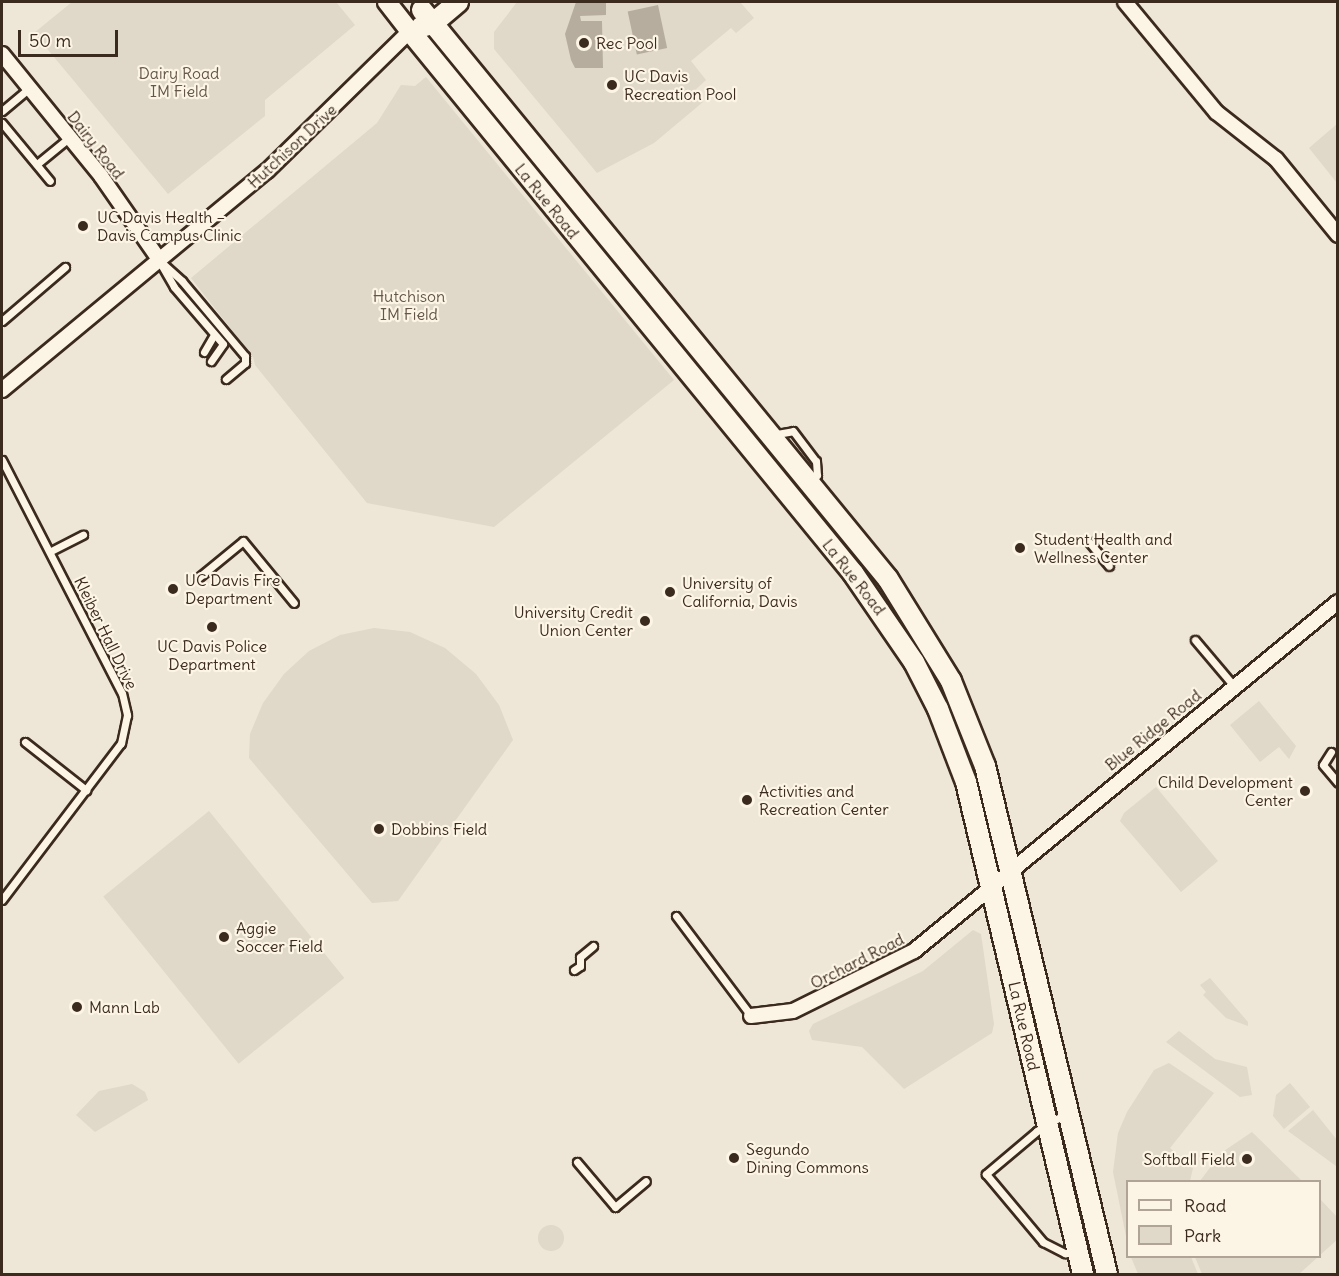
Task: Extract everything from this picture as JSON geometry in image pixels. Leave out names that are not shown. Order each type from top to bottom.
[{"type":"main road","name":"Hutchison Drive","points":[[410,31],[425,9],[458,2]]},
{"type":"main road","name":"La Rue Road","points":[[425,9],[911,611],[951,681],[985,766],[1107,1275]]},
{"type":"main road","name":"La Rue Road","points":[[410,31],[880,609],[914,662],[946,729],[966,782],[1083,1275]]},
{"type":"street","name":"La Rue Road","points":[[387,2],[410,31]]},
{"type":"street","points":[[1125,2],[1216,112],[1276,159],[1338,235]]},
{"type":"street","name":"Hutchison Drive","points":[[2,390],[274,165],[410,31]]},
{"type":"street","name":"Dairy Road","points":[[2,54],[70,137],[160,261]]},
{"type":"street","name":"Blue Ridge Road","points":[[992,887],[1338,602]]},
{"type":"street","name":"Orchard Road","points":[[752,1016],[793,1011],[904,958],[992,887]]},
{"type":"lane","points":[[2,111],[29,88]]},
{"type":"lane","points":[[2,123],[50,181]]},
{"type":"lane","points":[[37,164],[70,137]]},
{"type":"lane","points":[[160,261],[174,287],[222,348],[210,361]]},
{"type":"lane","points":[[160,261],[182,281],[245,356],[245,363],[226,380]]},
{"type":"lane","points":[[2,321],[65,267]]},
{"type":"lane","points":[[204,352],[214,335]]},
{"type":"lane","name":"Kleiber Hall Drive","points":[[2,460],[51,551],[122,693],[127,715],[121,743],[2,900]]},
{"type":"lane","points":[[51,551],[83,535]]},
{"type":"lane","points":[[198,578],[243,541],[294,603]]},
{"type":"lane","points":[[1089,542],[1109,566]]},
{"type":"lane","points":[[1195,639],[1234,686]]},
{"type":"lane","points":[[25,742],[86,790]]},
{"type":"lane","points":[[1331,752],[1323,765],[1338,783]]},
{"type":"lane","points":[[676,916],[752,1016]]},
{"type":"lane","points":[[574,970],[580,966],[580,957],[592,946]]},
{"type":"lane","points":[[1068,1113],[1047,1124],[986,1174],[1043,1242],[1065,1253],[1078,1253]]},
{"type":"lane","points":[[577,1162],[615,1207],[646,1181]]},
{"type":"shaded area","name":"University of California, Davis","points":[[2,2],[1337,2],[1337,1274],[2,1274]]},
{"type":"shaded area","name":"Rec Pool","points":[[576,2],[606,2],[606,15],[580,16],[581,21],[602,21],[603,68],[575,68],[571,60],[565,34]]},
{"type":"shaded area","points":[[658,5],[667,48],[637,54],[628,11]]},
{"type":"green space","name":"Dairy Road IM Field","points":[[72,2],[336,2],[355,25],[265,100],[265,116],[168,194],[34,33]]},
{"type":"green space","name":"UC Davis Recreation Pool","points":[[517,2],[740,2],[754,18],[736,33],[731,28],[691,61],[706,80],[695,90],[703,102],[654,143],[597,173],[494,49],[494,32]]},
{"type":"green space","name":"Hutchison IM Field","points":[[426,77],[674,380],[494,527],[367,503],[255,365],[253,357],[191,278],[377,123],[401,85],[415,86]]},
{"type":"green space","points":[[1337,124],[1337,183],[1309,148]]},
{"type":"green space","name":"Dobbins Field","points":[[374,628],[410,632],[445,648],[476,674],[499,705],[513,740],[398,901],[372,903],[249,758],[250,734],[263,703],[284,674],[309,651],[340,635]]},
{"type":"green space","points":[[1259,701],[1296,746],[1289,759],[1279,747],[1260,762],[1230,725]]},
{"type":"green space","points":[[1156,787],[1218,861],[1181,892],[1120,821],[1124,813]]},
{"type":"green space","name":"Aggie Soccer Field","points":[[209,811],[344,978],[239,1064],[103,897]]},
{"type":"green space","points":[[973,930],[981,934],[994,1024],[992,1033],[904,1089],[862,1047],[812,1040],[809,1031],[813,1024],[923,971]]},
{"type":"green space","points":[[1210,978],[1248,1022],[1248,1026],[1226,1018],[1203,995],[1206,992],[1200,985]]},
{"type":"green space","points":[[1179,1031],[1215,1059],[1247,1067],[1252,1095],[1240,1097],[1166,1042]]},
{"type":"green space","points":[[1169,1063],[1214,1093],[1170,1148],[1193,1168],[1190,1180],[1126,1180],[1126,1236],[1113,1172],[1118,1133],[1127,1112],[1154,1070]]},
{"type":"green space","points":[[1290,1083],[1310,1107],[1284,1129],[1273,1116],[1276,1095]]},
{"type":"green space","points":[[132,1084],[145,1092],[148,1100],[95,1132],[76,1115],[99,1091]]},
{"type":"green space","points":[[1313,1110],[1337,1140],[1336,1166],[1288,1131]]},
{"type":"green space","name":"Softball Field","points":[[1252,1132],[1301,1180],[1201,1180],[1221,1153]]},
{"type":"green space","points":[[1321,1200],[1337,1217],[1338,1239],[1321,1254]]},
{"type":"green space","points":[[551,1225],[560,1229],[564,1238],[560,1247],[551,1251],[542,1247],[538,1238],[542,1229]]},
{"type":"green space","points":[[1131,1258],[1191,1258],[1198,1274],[1138,1274]]},
{"type":"green space","points":[[1195,1258],[1317,1258],[1299,1274],[1202,1274]]},
{"type":"place","name":"Rec Pool","points":[[584,43]]},
{"type":"place","name":"UC Davis Recreation Pool","points":[[612,85]]},
{"type":"place","name":"UC Davis Health – Davis Campus Clinic","points":[[83,226]]},
{"type":"place","name":"Student Health and Wellness Center","points":[[1020,548]]},
{"type":"place","name":"UC Davis Fire Department","points":[[173,589]]},
{"type":"place","name":"University of California, Davis","points":[[670,592]]},
{"type":"place","name":"University Credit Union Center","points":[[645,621]]},
{"type":"place","name":"UC Davis Police Department","points":[[212,627]]},
{"type":"place","name":"Child Development Center","points":[[1305,791]]},
{"type":"place","name":"Activities and Recreation Center","points":[[747,800]]},
{"type":"place","name":"Dobbins Field","points":[[379,829]]},
{"type":"place","name":"Aggie Soccer Field","points":[[224,937]]},
{"type":"place","name":"Mann Lab","points":[[77,1007]]},
{"type":"place","name":"Segundo Dining Commons","points":[[734,1158]]},
{"type":"place","name":"Softball Field","points":[[1247,1159]]}]
